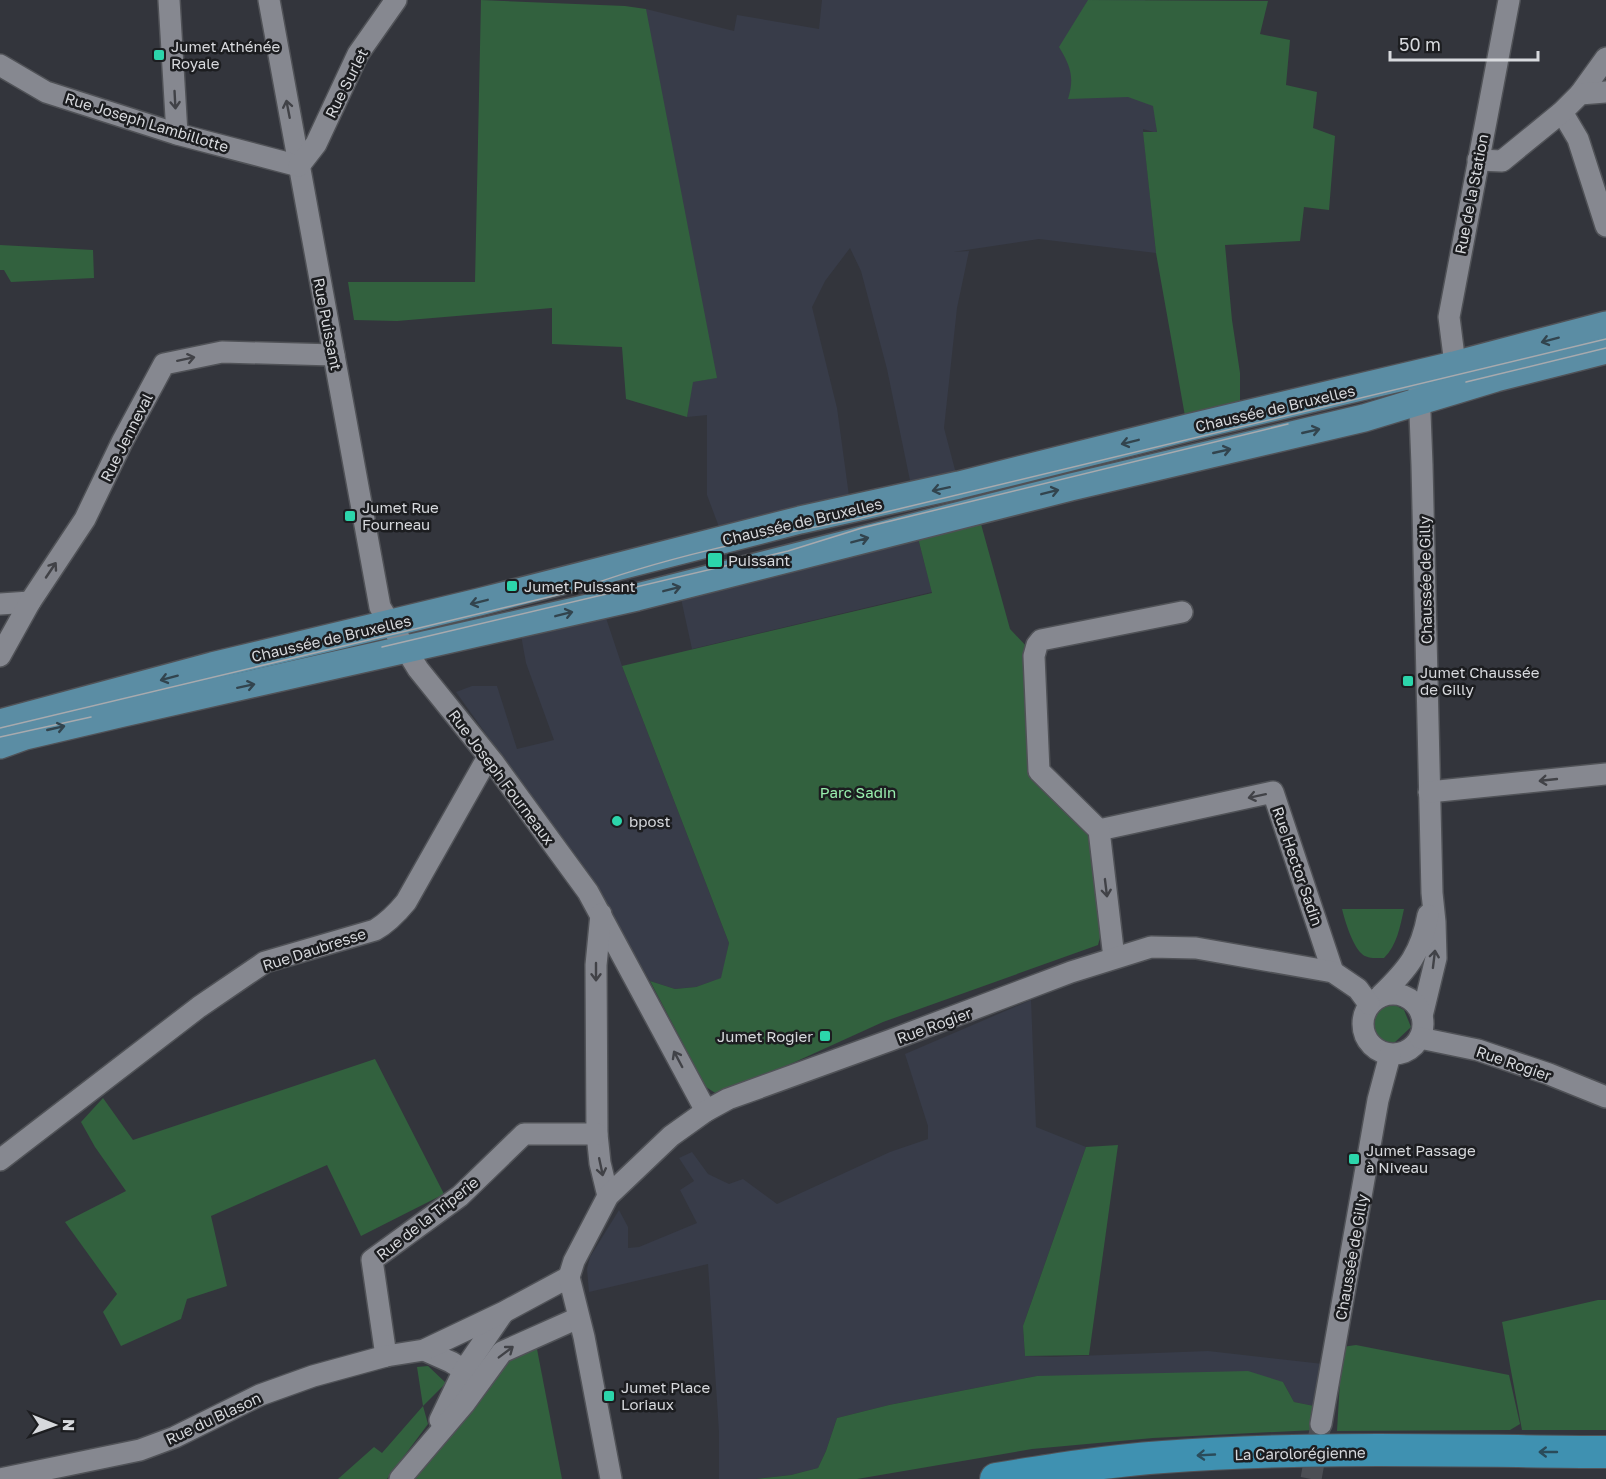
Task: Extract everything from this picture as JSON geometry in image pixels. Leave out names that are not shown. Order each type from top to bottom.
[{"type":"highway","name":"La Carolorégienne","points":[[996,1479],[1163,1457],[1250,1453],[1606,1452]]},
{"type":"main road","name":"Chaussée de Bruxelles","points":[[0,723],[212,666],[398,639],[637,597],[896,531],[1364,418],[1419,402],[1456,377],[1606,325]]},
{"type":"main road","name":"Chaussée de Bruxelles","points":[[0,745],[25,736],[113,715],[398,639],[800,520],[959,485],[1187,428],[1418,374],[1456,377],[1606,350]]},
{"type":"street","points":[[169,0],[177,134]]},
{"type":"street","name":"Rue Puissant","points":[[269,0],[380,608],[398,639]]},
{"type":"street","name":"Rue Surlet","points":[[299,166],[316,144],[358,54],[396,0]]},
{"type":"street","name":"Rue de la Station","points":[[1456,377],[1449,317],[1509,0]]},
{"type":"street","points":[[1478,160],[1502,160],[1562,112],[1580,94],[1606,58]]},
{"type":"street","name":"Rue Joseph Lambillotte","points":[[0,64],[46,92],[177,134],[299,166]]},
{"type":"street","points":[[1580,94],[1606,92]]},
{"type":"street","points":[[1562,112],[1578,139],[1606,226]]},
{"type":"street","name":"Rue Jenneval","points":[[0,656],[30,602],[85,519],[164,364],[222,352],[334,355]]},
{"type":"street","name":"Chaussée de Gilly","points":[[1418,374],[1432,893],[1436,958],[1422,1016]]},
{"type":"street","points":[[0,604],[30,602]]},
{"type":"street","points":[[1114,958],[1099,830],[1039,771],[1034,656],[1041,640],[1182,612]]},
{"type":"street","name":"Rue Joseph Fourneaux","points":[[398,639],[588,892],[706,1111]]},
{"type":"street","name":"Rue Daubresse","points":[[0,1160],[199,1007],[265,962],[375,930],[383,925],[406,902],[488,757]]},
{"type":"street","points":[[1429,792],[1606,774]]},
{"type":"street","name":"Rue Hector Sadin","points":[[1099,830],[1273,792],[1333,972]]},
{"type":"street","name":"Chaussée de Gilly","points":[[1375,1000],[1404,972],[1415,955],[1424,934],[1432,893]]},
{"type":"street","points":[[601,914],[596,965],[597,1134],[600,1163],[608,1196]]},
{"type":"street","name":"Rue Rogier","points":[[569,1277],[574,1261],[608,1196],[671,1136],[706,1111],[728,1099],[1114,958],[1151,947],[1196,948],[1333,972],[1375,1000]]},
{"type":"street","points":[[1396,993],[1408,997],[1418,1007],[1422,1016],[1423,1027],[1420,1038],[1413,1047],[1405,1052],[1390,1054],[1378,1051],[1364,1036],[1363,1017],[1375,1000],[1396,993]]},
{"type":"street","name":"Rue Rogier","points":[[1420,1038],[1478,1050],[1550,1074],[1606,1097]]},
{"type":"street","name":"Chaussée de Gilly","points":[[1321,1424],[1378,1101],[1390,1054]]},
{"type":"street","name":"Rue de la Triperie","points":[[386,1356],[372,1260],[460,1196],[524,1134],[597,1134]]},
{"type":"street","points":[[569,1277],[584,1337],[611,1479]]},
{"type":"street","name":"Rue du Blason","points":[[0,1479],[140,1450],[175,1437],[260,1395],[313,1376],[386,1356],[424,1350],[504,1312],[569,1277]]},
{"type":"street","points":[[429,1445],[464,1370],[504,1312]]},
{"type":"street","points":[[400,1479],[502,1353],[578,1318]]},
{"type":"street","points":[[424,1350],[464,1370],[489,1371]]},
{"type":"shaded area","points":[[822,0],[1145,0],[1157,133],[1143,129],[1156,253],[1039,239],[953,252],[969,251],[957,308],[944,428],[959,485],[913,495],[887,369],[861,271],[850,248],[825,281],[812,307],[837,408],[849,496],[719,527],[707,495],[707,415],[687,417],[692,382],[716,378],[644,37],[646,9],[734,31],[737,15],[819,29]]},
{"type":"shaded area","points":[[918,538],[932,592],[692,649],[680,594]]},
{"type":"shaded area","points":[[604,612],[622,666],[729,943],[722,978],[696,987],[675,989],[650,981],[598,891],[456,692],[472,686],[497,686],[517,749],[554,740],[526,663],[521,635]]},
{"type":"shaded area","points":[[1031,1000],[1036,1127],[1086,1147],[1023,1326],[1025,1356],[1208,1351],[1332,1365],[1324,1408],[1294,1402],[1283,1382],[1037,1376],[889,1405],[837,1418],[818,1468],[791,1475],[756,1479],[719,1479],[719,1432],[708,1264],[589,1292],[587,1269],[590,1257],[619,1210],[628,1227],[628,1248],[639,1247],[697,1223],[680,1190],[694,1181],[679,1158],[692,1152],[708,1174],[729,1184],[743,1179],[777,1204],[890,1152],[928,1139],[928,1126],[905,1054]]},
{"type":"green space","points":[[481,0],[625,6],[646,9],[717,378],[693,382],[687,417],[626,399],[622,347],[552,344],[552,308],[397,321],[354,320],[348,282],[475,282]]},
{"type":"green space","points":[[1088,0],[1268,1],[1260,34],[1290,40],[1286,85],[1317,92],[1313,128],[1335,136],[1329,210],[1304,207],[1300,241],[1225,245],[1240,373],[1240,405],[1185,416],[1156,253],[1143,132],[1157,132],[1153,106],[1128,97],[1068,99],[1071,84],[1070,72],[1059,47]]},
{"type":"green space","points":[[0,245],[93,250],[94,278],[11,282],[4,270],[0,270]]},
{"type":"green space","name":"Parc Sadin","points":[[981,524],[1010,629],[1028,648],[1032,779],[1088,831],[1101,934],[1098,945],[883,1022],[720,1096],[706,1087],[650,981],[675,989],[696,987],[721,978],[729,943],[622,666],[932,593],[918,538]]},
{"type":"green space","points":[[1342,909],[1404,909],[1395,942],[1384,958],[1368,957],[1361,953],[1352,938]]},
{"type":"green space","points":[[1388,1006],[1397,1006],[1404,1010],[1411,1027],[1394,1043],[1387,1045],[1375,1036],[1374,1027],[1377,1014]]},
{"type":"green space","points":[[375,1059],[444,1194],[361,1236],[327,1165],[211,1216],[227,1286],[187,1299],[181,1319],[121,1346],[103,1312],[117,1294],[65,1222],[126,1191],[95,1147],[81,1122],[103,1098],[133,1140]]},
{"type":"green space","points":[[1118,1145],[1089,1355],[1025,1356],[1023,1326],[1086,1147]]},
{"type":"green space","points":[[1606,1300],[1606,1430],[1522,1430],[1502,1322]]},
{"type":"green space","points":[[536,1344],[562,1479],[400,1479],[474,1391],[518,1351]]},
{"type":"green space","points":[[1356,1345],[1509,1375],[1520,1424],[1510,1430],[1337,1431],[1342,1347]]},
{"type":"green space","points":[[428,1366],[446,1383],[423,1406],[417,1367]]},
{"type":"green space","points":[[1248,1371],[1283,1382],[1294,1402],[1324,1408],[1315,1430],[1153,1438],[1032,1449],[857,1479],[756,1479],[791,1475],[818,1468],[837,1418],[889,1405],[1037,1376]]},
{"type":"green space","points":[[423,1406],[428,1424],[387,1479],[338,1479],[374,1447],[382,1453]]},
{"type":"tunnel","points":[[1311,1479],[1321,1424]]},
{"type":"tram line","points":[[0,728],[574,591],[716,548],[861,518],[1606,339]]},
{"type":"tram line","points":[[1466,382],[1606,348]]},
{"type":"tram line","points":[[382,647],[788,551],[862,528],[1288,424]]},
{"type":"tram line","points":[[0,737],[91,717]]},
{"type":"place","name":"Jumet Athénée Royale","points":[[159,55]]},
{"type":"place","name":"Jumet Rue Fourneau","points":[[350,516]]},
{"type":"place","name":"Puissant","points":[[715,560]]},
{"type":"place","name":"Jumet Puissant","points":[[512,586]]},
{"type":"place","name":"Jumet Chaussée de Gilly","points":[[1408,681]]},
{"type":"place","name":"bpost","points":[[617,821]]},
{"type":"place","name":"Jumet Rogier","points":[[825,1036]]},
{"type":"place","name":"Jumet Passage à Niveau","points":[[1354,1159]]},
{"type":"place","name":"Jumet Place Loriaux","points":[[609,1396]]}]
